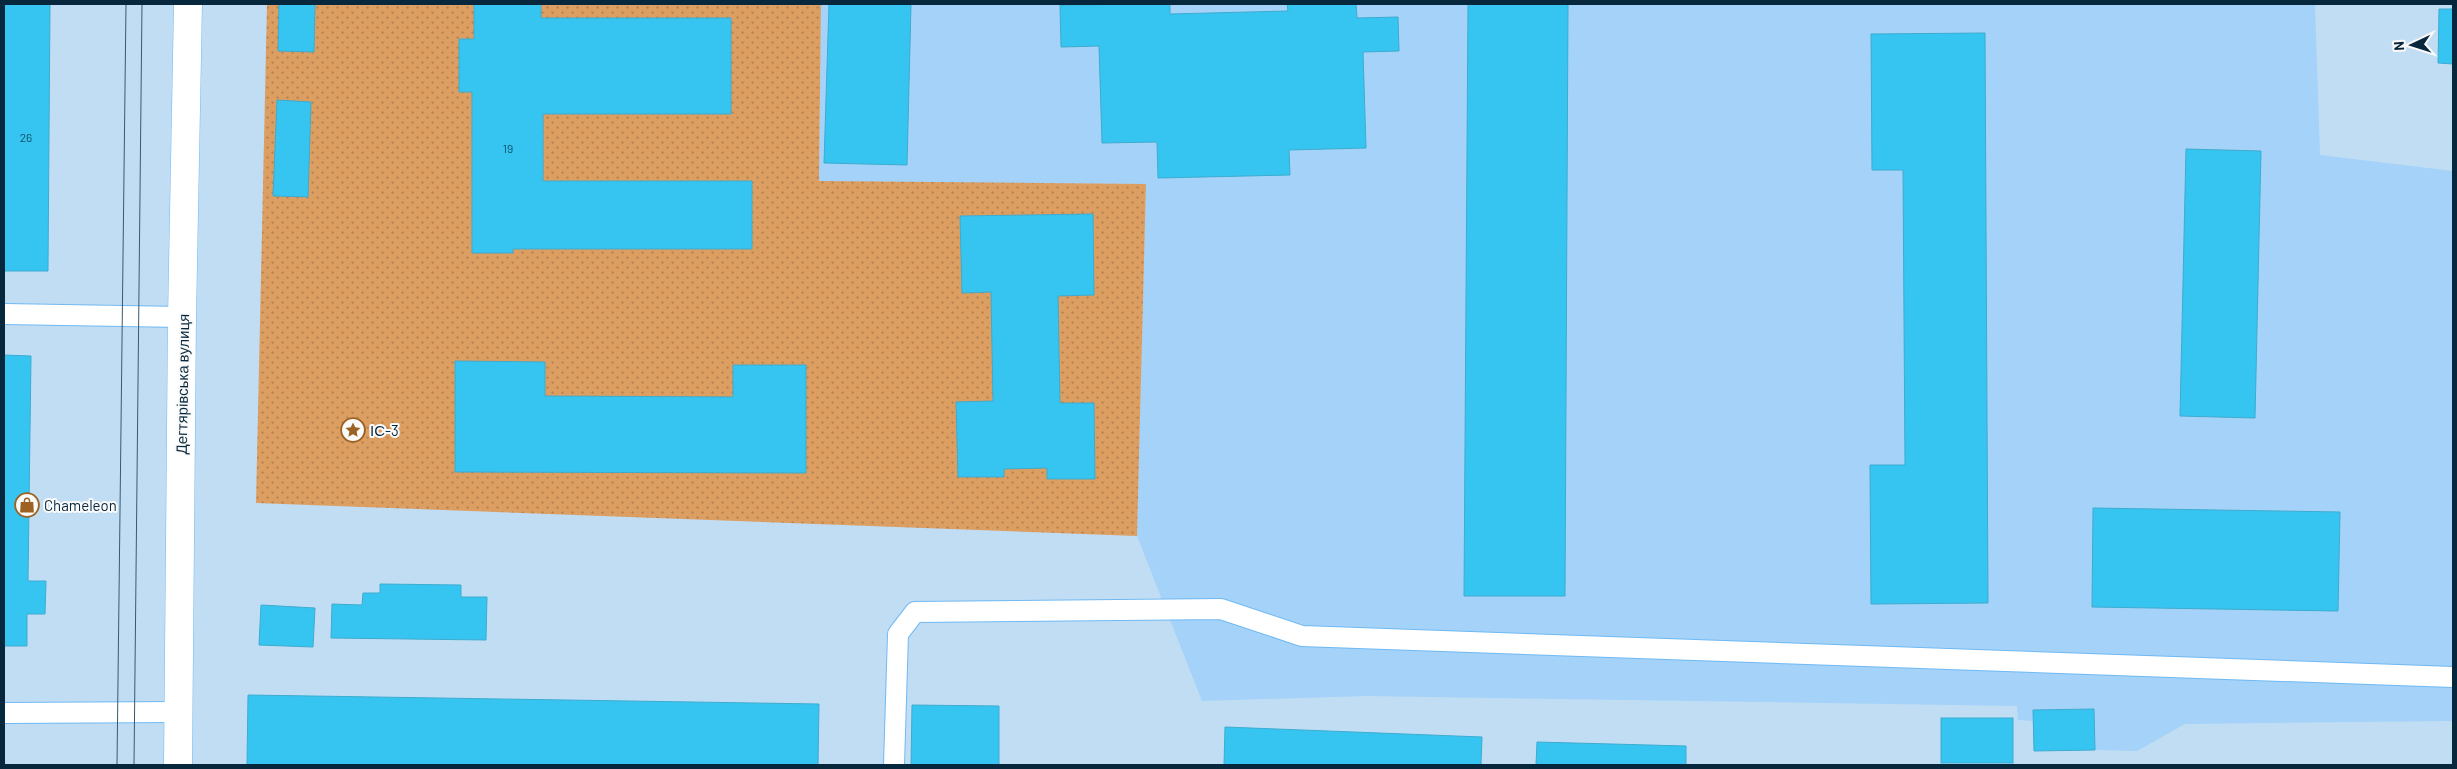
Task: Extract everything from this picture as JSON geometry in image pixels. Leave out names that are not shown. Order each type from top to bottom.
[{"type":"main road","name":"Дегтярівська вулиця","points":[[178,765],[182,317],[188,4]]},
{"type":"lane","points":[[4,314],[182,317]]},
{"type":"lane","points":[[894,765],[898,634],[916,612],[1221,609],[1302,636],[2453,677]]},
{"type":"lane","points":[[4,713],[179,712]]},
{"type":"shaded area","points":[[267,4],[821,4],[819,181],[1146,184],[1137,536],[256,503]]},
{"type":"shaded area","points":[[821,4],[2315,4],[2320,155],[2453,171],[2453,721],[2185,724],[2137,751],[2095,750],[2094,709],[2033,710],[2033,721],[2018,720],[2017,706],[1365,696],[1202,701],[1137,536],[1146,184],[819,182]]},
{"type":"building","points":[[4,4],[50,4],[48,271],[4,271]]},
{"type":"building","points":[[279,4],[315,4],[314,52],[278,51]]},
{"type":"building","points":[[474,4],[541,4],[541,18],[731,18],[731,114],[543,114],[543,181],[752,181],[752,249],[513,249],[513,253],[472,253],[472,92],[459,92],[459,39],[474,39]]},
{"type":"building","points":[[829,4],[911,4],[907,165],[824,163]]},
{"type":"building","points":[[1170,4],[1170,14],[1288,11],[1287,4],[1356,4],[1357,18],[1398,17],[1399,51],[1363,52],[1366,148],[1289,150],[1290,175],[1158,178],[1157,142],[1102,143],[1099,46],[1061,47],[1060,5]]},
{"type":"building","points":[[1468,4],[1568,4],[1565,596],[1464,596]]},
{"type":"building","points":[[2439,9],[2453,9],[2453,64],[2438,63]]},
{"type":"building","points":[[1985,33],[1988,603],[1871,604],[1870,465],[1905,465],[1903,170],[1872,170],[1871,34]]},
{"type":"building","points":[[277,100],[311,102],[308,197],[273,196]]},
{"type":"building","points":[[2186,149],[2261,151],[2255,418],[2180,416]]},
{"type":"building","points":[[1093,214],[1094,295],[1058,296],[1060,403],[1094,403],[1095,479],[1047,479],[1047,468],[1004,469],[1004,477],[958,477],[956,402],[993,401],[991,292],[962,293],[960,216]]},
{"type":"building","points":[[4,355],[31,356],[28,581],[46,581],[45,614],[27,614],[27,646],[4,646]]},
{"type":"building","points":[[455,361],[545,362],[545,396],[733,397],[733,365],[806,365],[806,473],[455,472]]},
{"type":"building","points":[[2093,508],[2340,512],[2338,611],[2092,607]]},
{"type":"building","points":[[380,584],[461,585],[461,597],[487,597],[486,640],[331,638],[332,604],[362,605],[363,593],[380,593]]},
{"type":"building","points":[[261,605],[315,608],[313,647],[259,645]]},
{"type":"building","points":[[248,695],[819,704],[818,765],[247,765]]},
{"type":"building","points":[[912,705],[999,706],[999,765],[911,765]]},
{"type":"building","points":[[2094,709],[2095,750],[2034,751],[2033,710]]},
{"type":"building","points":[[1941,718],[2013,718],[2013,763],[1941,763]]},
{"type":"building","points":[[1225,727],[1482,737],[1481,765],[1224,765]]},
{"type":"building","points":[[1537,742],[1686,746],[1686,765],[1536,765]]},
{"type":"tram line","points":[[117,765],[126,4]]},
{"type":"tram line","points":[[134,765],[142,4]]},
{"type":"place","name":"ІС-3","points":[[353,430]]},
{"type":"place","name":"Chameleon","points":[[27,505]]}]
